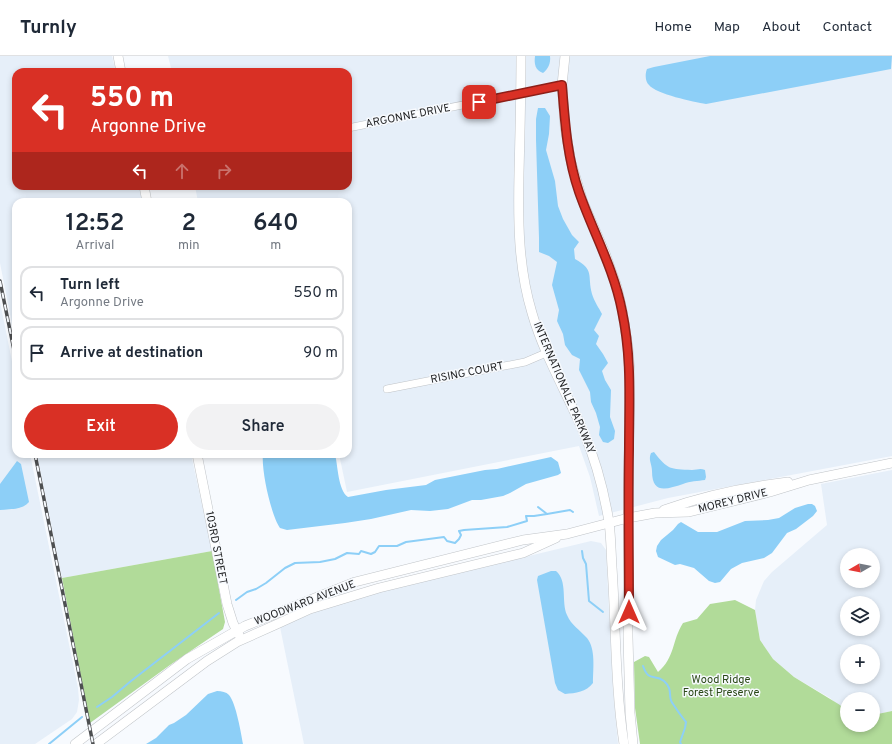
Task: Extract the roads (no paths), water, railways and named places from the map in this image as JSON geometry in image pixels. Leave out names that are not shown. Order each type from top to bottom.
[{"type":"street","points":[[118,56],[120,68]]},
{"type":"street","name":"INTERNATIONALE PARKWAY","points":[[521,56],[518,217],[520,251],[530,305],[546,353],[578,419],[591,450],[609,523],[615,606],[618,704],[624,744]]},
{"type":"street","points":[[565,56],[562,85],[565,127],[574,176],[611,270],[622,309],[627,334],[630,372],[628,518],[630,713],[633,744]]},
{"type":"street","name":"ARGONNE DRIVE","points":[[352,127],[562,85]]},
{"type":"street","name":"RISING COURT","points":[[387,389],[525,362],[546,353]]},
{"type":"street","name":"103RD STREET","points":[[198,458],[227,604],[241,640]]},
{"type":"street","name":"MOREY DRIVE","points":[[628,518],[655,513],[688,512],[770,492],[809,480],[892,463]]},
{"type":"street","name":"WOODWARD AVENUE","points":[[75,744],[187,659],[237,630],[280,611],[355,582],[523,540],[567,534],[628,518]]},
{"type":"street","name":"WOODWARD AVENUE","points":[[96,744],[192,670],[241,640],[310,609],[379,588],[523,553],[567,534]]},
{"type":"water","points":[[535,56],[550,56],[549,66],[543,73],[538,70],[536,66]]},
{"type":"water","points":[[710,56],[892,56],[891,69],[706,104],[667,94],[653,88],[647,82],[647,69]]},
{"type":"water","points":[[538,108],[545,108],[550,116],[546,150],[555,181],[558,206],[572,235],[579,242],[574,249],[575,259],[588,270],[592,294],[602,314],[594,330],[599,336],[596,344],[608,363],[602,371],[611,390],[610,417],[615,431],[614,439],[608,443],[603,442],[599,435],[600,427],[591,402],[590,392],[579,370],[580,359],[572,355],[565,345],[563,334],[557,321],[559,310],[552,285],[557,262],[549,256],[539,252],[536,140],[536,119]]},
{"type":"water","points":[[654,452],[666,465],[674,469],[705,470],[705,480],[688,482],[666,488],[658,487],[653,479],[650,460],[651,453]]},
{"type":"water","points":[[551,457],[558,462],[561,473],[526,484],[503,496],[472,500],[448,509],[430,511],[411,510],[371,519],[287,530],[280,528],[273,513],[265,481],[263,458],[336,458],[340,483],[342,489],[348,497],[426,485],[435,480],[497,469]]},
{"type":"water","points":[[17,461],[21,464],[29,502],[20,508],[0,510],[0,484]]},
{"type":"water","points":[[808,504],[815,506],[817,511],[796,529],[787,533],[772,553],[764,558],[742,563],[731,569],[720,582],[715,583],[709,581],[694,568],[680,564],[675,565],[658,557],[656,551],[661,540],[681,522],[698,532],[717,532],[745,521],[779,518],[795,508]]},
{"type":"water","points":[[551,571],[556,571],[560,575],[567,615],[573,625],[587,638],[593,653],[593,683],[584,690],[565,694],[558,690],[555,683],[537,580],[538,576]]},
{"type":"water","points":[[217,691],[227,693],[232,699],[238,718],[243,744],[146,744],[156,738],[169,725],[186,715],[208,694]]},
{"type":"waterway","points":[[538,507],[547,514],[570,510],[573,512]]},
{"type":"waterway","points":[[236,600],[247,592],[266,583],[285,568],[295,563],[320,562],[335,559],[347,553],[359,554],[361,551],[371,554],[375,552],[379,546],[397,546],[406,542],[444,537],[447,541],[455,543],[461,535],[459,531],[507,527],[527,521],[526,516],[547,514]]},
{"type":"waterway","points":[[582,551],[586,564],[589,601],[603,612]]},
{"type":"waterway","points":[[97,707],[112,697],[219,613]]},
{"type":"waterway","points":[[643,666],[647,674],[664,681],[669,687],[670,699],[686,722],[680,742],[681,744]]},
{"type":"waterway","points":[[49,744],[82,717]]},
{"type":"railway","points":[[0,281],[12,340]]},
{"type":"railway","points":[[36,458],[93,744]]},
{"type":"park label","name":"Wood Ridge Forest Preserve","points":[[721,686]]}]
